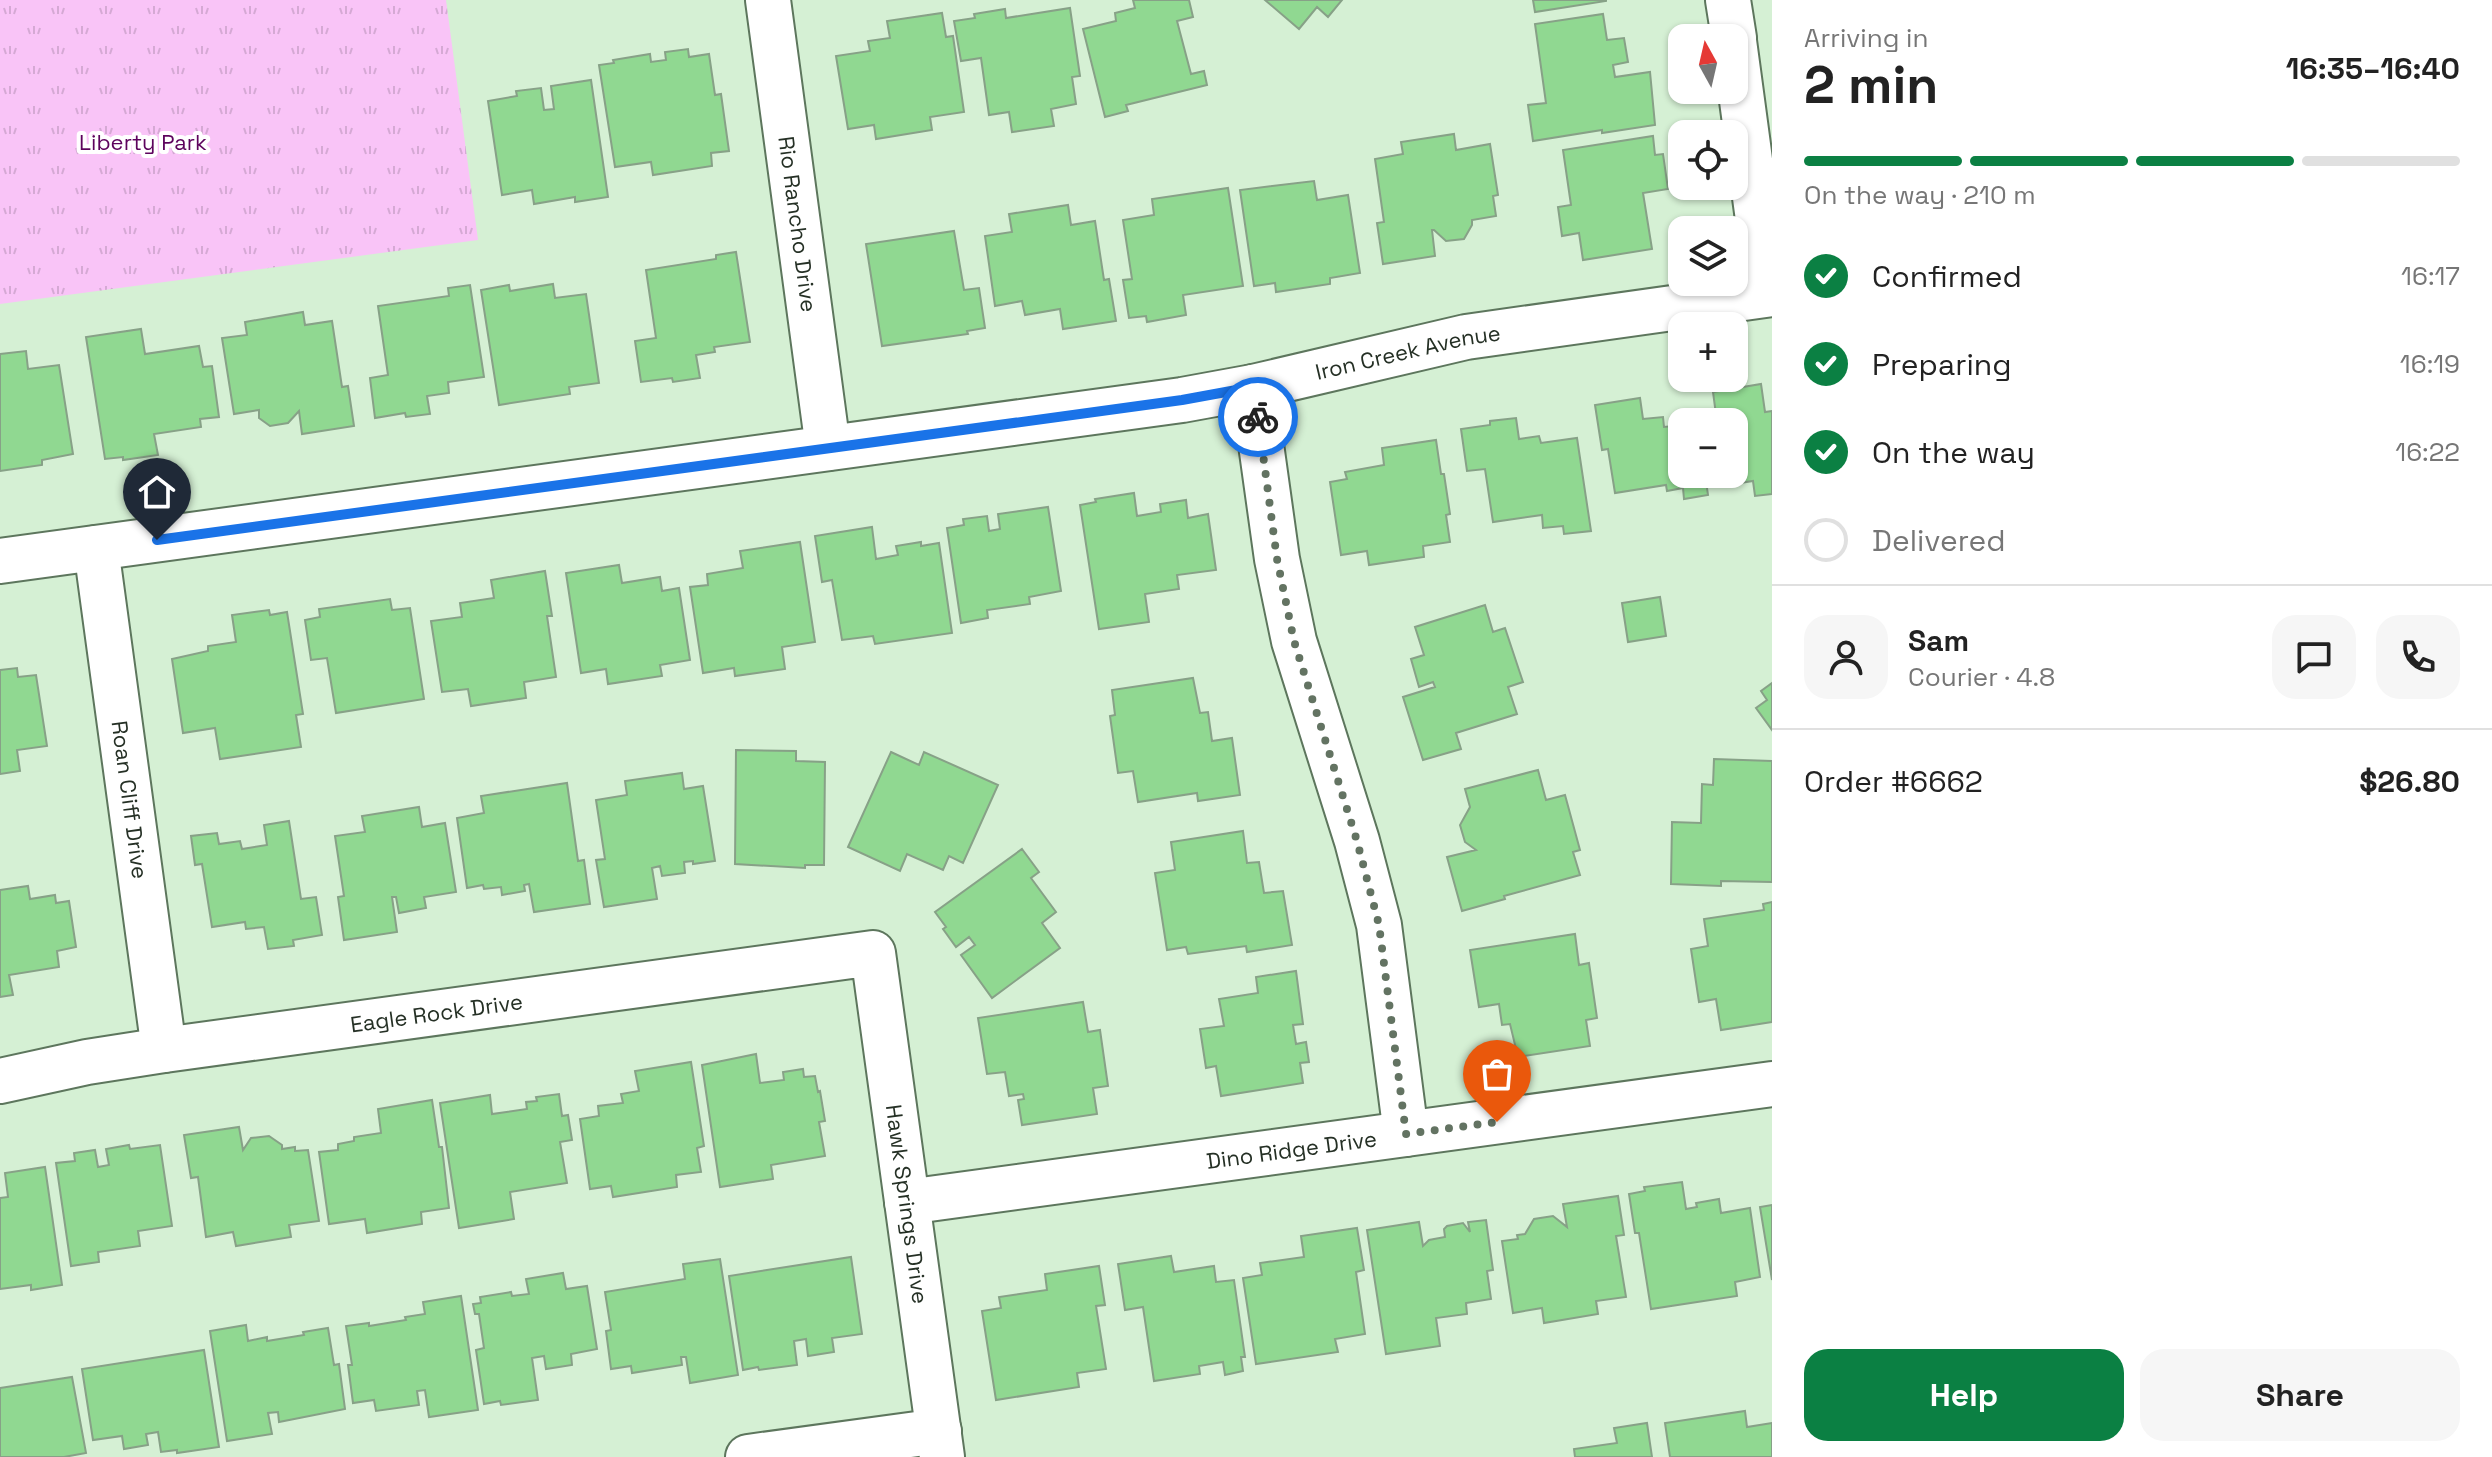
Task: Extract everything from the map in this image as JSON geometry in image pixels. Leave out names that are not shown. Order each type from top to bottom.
[{"type":"street","name":"Rio Rancho Drive","points":[[768,0],[828,448]]},
{"type":"street","points":[[1728,0],[1732,24]]},
{"type":"street","points":[[1743,104],[1770,294]]},
{"type":"street","name":"Iron Creek Avenue","points":[[0,561],[1182,400],[1253,387],[1466,337],[1770,294]]},
{"type":"street","points":[[1253,387],[1277,559],[1294,641],[1357,841],[1379,925],[1406,1134]]},
{"type":"street","name":"Roan Cliff Drive","points":[[96,548],[164,1050]]},
{"type":"street","name":"Eagle Rock Drive","points":[[0,1081],[87,1062],[164,1050],[873,953]]},
{"type":"street","name":"Hawk Springs Drive","points":[[873,953],[940,1444]]},
{"type":"street","name":"Dino Ridge Drive","points":[[907,1202],[1772,1084]]},
{"type":"street","points":[[748,1457],[940,1444]]},
{"type":"green space","name":"Liberty Park","points":[[0,0],[446,0],[478,240],[0,304]]},
{"type":"building","points":[[1133,0],[1189,0],[1193,17],[1177,21],[1191,74],[1204,71],[1207,85],[1126,105],[1128,111],[1105,117],[1083,29],[1116,21],[1115,13],[1135,8]]},
{"type":"building","points":[[1265,0],[1342,0],[1328,17],[1317,7],[1299,29]]},
{"type":"building","points":[[1533,0],[1606,0],[1606,1],[1535,12]]},
{"type":"building","points":[[1070,8],[1080,76],[1072,77],[1076,104],[1051,109],[1054,126],[1012,132],[1009,112],[989,115],[981,58],[961,61],[954,21],[1005,9],[1006,18]]},
{"type":"building","points":[[942,13],[946,37],[953,36],[964,112],[930,117],[932,130],[876,139],[874,125],[848,129],[836,56],[870,51],[868,41],[890,38],[887,21]]},
{"type":"building","points":[[1603,14],[1607,40],[1624,38],[1628,62],[1613,65],[1615,77],[1650,72],[1655,125],[1533,141],[1528,105],[1546,103],[1535,24]]},
{"type":"building","points":[[688,49],[689,57],[709,54],[715,95],[721,94],[729,151],[711,153],[712,166],[653,175],[651,162],[615,167],[599,65],[650,54],[651,62],[666,60],[665,52]]},
{"type":"building","points":[[591,80],[608,197],[575,202],[575,197],[534,204],[532,190],[502,195],[488,101],[517,96],[516,91],[541,88],[544,110],[554,109],[551,86]]},
{"type":"building","points":[[1454,134],[1456,150],[1490,144],[1498,195],[1493,196],[1496,216],[1472,220],[1464,239],[1446,241],[1432,230],[1435,256],[1383,264],[1377,223],[1384,222],[1375,159],[1403,154],[1401,142]]},
{"type":"building","points":[[1653,136],[1655,155],[1663,154],[1668,189],[1643,193],[1652,249],[1583,260],[1579,233],[1562,236],[1558,207],[1571,205],[1563,150]]},
{"type":"building","points":[[1314,181],[1317,200],[1348,195],[1360,273],[1330,278],[1330,284],[1276,292],[1275,283],[1254,286],[1240,190]]},
{"type":"building","points":[[1228,188],[1243,286],[1183,295],[1186,315],[1147,322],[1146,316],[1129,318],[1123,280],[1132,279],[1123,220],[1154,215],[1152,199]]},
{"type":"building","points":[[1068,205],[1071,225],[1095,221],[1104,280],[1109,279],[1116,321],[1063,329],[1060,309],[1025,315],[1022,301],[995,306],[985,236],[1012,232],[1009,214]]},
{"type":"building","points":[[954,231],[964,290],[979,288],[985,328],[967,331],[968,334],[882,346],[866,244]]},
{"type":"building","points":[[736,252],[750,342],[714,347],[715,352],[696,355],[700,378],[641,382],[635,341],[656,338],[646,270],[716,259],[716,255]]},
{"type":"building","points":[[553,284],[555,298],[586,294],[599,383],[569,387],[570,394],[499,405],[481,290],[509,285],[510,291]]},
{"type":"building","points":[[470,285],[484,377],[448,382],[449,393],[427,396],[430,414],[406,417],[405,413],[375,418],[370,378],[388,375],[378,306],[449,296],[448,288]]},
{"type":"building","points":[[303,312],[305,325],[332,321],[342,387],[348,386],[354,426],[302,434],[299,411],[288,423],[270,426],[259,418],[259,410],[234,414],[222,338],[247,335],[245,322]]},
{"type":"building","points":[[141,329],[145,354],[199,346],[203,367],[212,366],[219,417],[200,419],[201,427],[154,434],[158,455],[105,459],[86,337]]},
{"type":"building","points":[[26,351],[28,369],[59,365],[73,454],[42,460],[42,465],[0,471],[0,354]]},
{"type":"building","points":[[1761,384],[1765,412],[1772,411],[1772,494],[1755,496],[1753,481],[1748,482],[1748,408],[1715,408],[1713,392],[1748,392],[1748,386]]},
{"type":"building","points":[[1640,398],[1643,419],[1663,417],[1664,427],[1668,427],[1668,488],[1683,488],[1667,491],[1666,485],[1615,493],[1608,449],[1602,450],[1595,405]]},
{"type":"building","points":[[1516,418],[1519,439],[1539,436],[1541,443],[1577,438],[1591,531],[1564,534],[1563,526],[1543,528],[1542,515],[1493,522],[1485,469],[1467,471],[1461,429]]},
{"type":"building","points":[[1436,440],[1450,514],[1446,515],[1450,542],[1423,546],[1424,557],[1369,565],[1367,551],[1341,555],[1330,482],[1347,479],[1345,472],[1384,465],[1382,448]]},
{"type":"building","points":[[1683,488],[1707,488],[1708,495],[1684,499]]},
{"type":"building","points":[[1134,493],[1137,516],[1161,512],[1160,504],[1186,500],[1188,518],[1208,514],[1216,570],[1177,575],[1179,589],[1145,594],[1149,622],[1099,629],[1080,505],[1096,502],[1095,499]]},
{"type":"building","points":[[1048,507],[1061,591],[1029,597],[1030,604],[987,610],[988,618],[961,623],[947,528],[964,525],[963,519],[987,516],[989,531],[1000,529],[998,514]]},
{"type":"building","points":[[872,527],[876,559],[898,555],[896,546],[939,543],[952,633],[875,644],[873,636],[842,640],[832,580],[822,582],[815,536]]},
{"type":"building","points":[[800,542],[815,642],[782,647],[785,669],[735,676],[734,668],[703,673],[690,587],[708,585],[707,574],[743,568],[740,551]]},
{"type":"building","points":[[619,565],[622,583],[660,577],[662,591],[679,588],[690,660],[660,665],[662,676],[608,684],[606,669],[581,673],[566,573]]},
{"type":"building","points":[[545,571],[552,616],[547,616],[556,677],[524,682],[526,698],[471,706],[468,689],[442,692],[431,621],[462,617],[460,603],[494,598],[491,580]]},
{"type":"building","points":[[1660,597],[1666,636],[1628,642],[1622,603]]},
{"type":"building","points":[[390,599],[392,610],[410,608],[424,699],[336,713],[327,658],[311,660],[305,620],[320,617],[319,609]]},
{"type":"building","points":[[1485,605],[1493,632],[1505,628],[1523,682],[1508,687],[1517,714],[1456,733],[1461,749],[1423,760],[1403,697],[1435,687],[1433,682],[1419,687],[1411,659],[1424,655],[1415,627]]},
{"type":"building","points":[[269,610],[270,615],[287,612],[303,714],[296,715],[301,747],[220,759],[215,728],[183,733],[172,659],[208,651],[208,646],[236,642],[232,615]]},
{"type":"building","points":[[17,668],[18,677],[36,675],[47,746],[17,750],[20,771],[0,774],[0,670]]},
{"type":"building","points":[[1193,678],[1200,713],[1208,712],[1212,741],[1232,738],[1240,795],[1198,801],[1197,793],[1138,802],[1133,771],[1118,773],[1110,716],[1115,715],[1112,690]]},
{"type":"building","points":[[1772,683],[1772,730],[1756,708],[1767,700],[1761,691]]},
{"type":"building","points":[[736,750],[796,751],[796,761],[825,762],[824,865],[805,865],[805,868],[735,864]]},
{"type":"building","points":[[891,752],[919,765],[924,752],[998,785],[963,863],[949,856],[943,870],[907,854],[900,871],[848,847]]},
{"type":"building","points":[[1714,759],[1772,761],[1772,882],[1721,881],[1721,886],[1671,884],[1672,822],[1701,823],[1702,784],[1713,785]]},
{"type":"building","points":[[1538,770],[1546,800],[1565,795],[1580,850],[1573,852],[1580,875],[1462,911],[1447,857],[1476,850],[1465,842],[1460,825],[1470,807],[1465,789]]},
{"type":"building","points":[[682,773],[684,789],[703,786],[715,861],[684,862],[685,873],[662,876],[660,866],[652,868],[657,899],[604,907],[596,860],[605,859],[596,800],[627,795],[625,781]]},
{"type":"building","points":[[567,783],[578,861],[584,860],[590,904],[534,912],[529,884],[524,885],[525,891],[502,895],[501,887],[484,889],[483,885],[467,888],[457,818],[484,813],[481,796]]},
{"type":"building","points":[[419,807],[422,827],[445,823],[456,892],[424,897],[426,908],[399,913],[396,897],[392,897],[397,932],[344,940],[338,897],[344,896],[335,836],[365,832],[362,816]]},
{"type":"building","points":[[289,821],[301,899],[316,897],[322,935],[293,940],[294,946],[268,949],[264,927],[246,929],[245,922],[212,927],[202,864],[195,865],[191,836],[217,833],[219,844],[240,841],[242,849],[267,845],[264,825]]},
{"type":"building","points":[[1243,831],[1247,863],[1259,862],[1264,893],[1283,891],[1292,945],[1247,952],[1246,946],[1188,954],[1186,947],[1167,950],[1155,873],[1175,870],[1171,842]]},
{"type":"building","points":[[1022,849],[1039,872],[1031,878],[1056,912],[1042,923],[1060,948],[992,998],[961,955],[975,945],[969,937],[956,947],[935,912]]},
{"type":"building","points":[[28,886],[30,899],[55,895],[56,903],[69,901],[76,947],[57,951],[59,967],[9,975],[13,995],[0,997],[0,890]]},
{"type":"building","points":[[1772,902],[1772,1022],[1721,1030],[1716,999],[1699,1002],[1691,949],[1708,946],[1704,919],[1764,910],[1763,904]]},
{"type":"building","points":[[1575,934],[1579,965],[1589,963],[1597,1018],[1586,1020],[1590,1046],[1518,1057],[1510,1024],[1502,1025],[1499,1004],[1479,1007],[1470,950]]},
{"type":"building","points":[[1296,971],[1303,1024],[1293,1025],[1296,1044],[1306,1042],[1309,1062],[1300,1063],[1303,1083],[1221,1096],[1216,1066],[1206,1068],[1200,1029],[1224,1026],[1219,999],[1258,993],[1256,977]]},
{"type":"building","points":[[1083,1002],[1088,1032],[1100,1030],[1108,1086],[1093,1088],[1097,1114],[1022,1125],[1018,1100],[1024,1099],[1023,1094],[1009,1096],[1005,1072],[987,1074],[978,1018]]},
{"type":"building","points":[[756,1054],[760,1083],[784,1080],[783,1072],[803,1069],[804,1077],[815,1076],[825,1121],[819,1122],[825,1156],[771,1165],[773,1179],[720,1187],[702,1065]]},
{"type":"building","points":[[691,1062],[704,1146],[697,1148],[701,1172],[676,1175],[677,1187],[613,1197],[611,1186],[590,1189],[580,1119],[599,1116],[598,1106],[623,1103],[621,1094],[639,1091],[635,1071]]},
{"type":"building","points":[[559,1094],[562,1116],[568,1115],[572,1140],[560,1142],[567,1183],[510,1192],[514,1219],[459,1228],[440,1103],[490,1095],[492,1114],[527,1109],[526,1102],[537,1101],[536,1097]]},
{"type":"building","points":[[432,1100],[439,1147],[442,1147],[449,1208],[421,1212],[422,1224],[367,1233],[365,1219],[329,1224],[319,1152],[338,1150],[338,1144],[354,1141],[354,1137],[381,1133],[378,1109]]},
{"type":"building","points":[[239,1127],[243,1150],[251,1138],[269,1136],[282,1145],[282,1149],[295,1147],[295,1151],[308,1150],[319,1221],[289,1225],[291,1237],[236,1246],[233,1232],[206,1237],[198,1177],[191,1178],[184,1135]]},
{"type":"building","points":[[129,1145],[130,1149],[160,1145],[172,1226],[138,1231],[140,1246],[98,1252],[99,1262],[71,1266],[56,1163],[75,1161],[74,1153],[95,1150],[98,1167],[109,1165],[106,1149]]},
{"type":"building","points":[[45,1167],[62,1285],[31,1290],[31,1285],[0,1289],[0,1198],[8,1197],[5,1173]]},
{"type":"building","points":[[1682,1182],[1686,1209],[1697,1207],[1696,1203],[1719,1199],[1721,1213],[1750,1208],[1760,1277],[1735,1282],[1737,1296],[1651,1309],[1639,1233],[1635,1233],[1629,1194],[1645,1191],[1644,1187]]},
{"type":"building","points":[[1618,1196],[1624,1235],[1616,1236],[1626,1297],[1596,1301],[1598,1314],[1544,1323],[1542,1308],[1513,1313],[1502,1241],[1518,1239],[1517,1235],[1525,1234],[1534,1219],[1553,1216],[1567,1227],[1563,1204]]},
{"type":"building","points":[[1772,1205],[1772,1280],[1760,1207]]},
{"type":"building","points":[[1486,1220],[1493,1270],[1487,1271],[1491,1299],[1466,1303],[1467,1314],[1436,1318],[1440,1346],[1386,1354],[1367,1230],[1419,1222],[1423,1246],[1429,1240],[1445,1237],[1444,1229],[1447,1226],[1463,1223],[1470,1232],[1468,1222]]},
{"type":"building","points":[[1357,1228],[1364,1270],[1356,1272],[1365,1334],[1335,1339],[1338,1352],[1256,1364],[1243,1278],[1262,1275],[1260,1263],[1304,1257],[1301,1236]]},
{"type":"building","points":[[1171,1256],[1174,1272],[1214,1266],[1216,1282],[1234,1280],[1245,1357],[1241,1357],[1243,1371],[1225,1375],[1223,1362],[1199,1366],[1200,1374],[1154,1381],[1143,1307],[1125,1310],[1118,1264]]},
{"type":"building","points":[[851,1257],[862,1334],[832,1338],[834,1352],[808,1356],[806,1339],[794,1341],[797,1365],[743,1370],[729,1276]]},
{"type":"building","points":[[720,1259],[738,1375],[690,1383],[686,1357],[681,1357],[682,1365],[632,1373],[631,1366],[611,1369],[606,1331],[611,1330],[605,1292],[685,1279],[683,1264]]},
{"type":"building","points":[[1099,1266],[1105,1305],[1096,1306],[1106,1369],[1077,1373],[1079,1387],[996,1400],[982,1311],[1001,1308],[999,1297],[1047,1290],[1045,1274]]},
{"type":"building","points":[[563,1273],[566,1289],[587,1286],[597,1349],[571,1354],[572,1365],[546,1369],[544,1356],[532,1358],[538,1400],[484,1404],[476,1350],[484,1348],[479,1314],[475,1314],[473,1304],[481,1303],[480,1297],[511,1292],[512,1296],[529,1294],[526,1279]]},
{"type":"building","points":[[461,1296],[478,1410],[429,1417],[425,1390],[417,1391],[419,1405],[376,1411],[374,1400],[353,1403],[348,1365],[352,1365],[346,1326],[406,1320],[405,1317],[425,1314],[423,1302]]},
{"type":"building","points":[[246,1325],[248,1341],[304,1335],[303,1332],[328,1328],[334,1365],[339,1364],[345,1409],[279,1422],[278,1412],[268,1413],[272,1434],[227,1441],[210,1331]]},
{"type":"building","points":[[204,1350],[219,1447],[161,1452],[158,1432],[146,1434],[148,1445],[124,1449],[122,1436],[93,1440],[82,1369]]},
{"type":"building","points":[[72,1377],[86,1453],[64,1457],[0,1457],[0,1388]]},
{"type":"building","points":[[1745,1411],[1747,1427],[1772,1423],[1772,1457],[1670,1457],[1665,1423]]},
{"type":"building","points":[[1647,1423],[1652,1457],[1575,1457],[1574,1449],[1617,1443],[1614,1428]]},
{"type":"way so far","points":[[1258,417],[1277,559],[1294,641],[1357,841],[1379,925],[1406,1134],[1497,1122]]},
{"type":"route","points":[[157,540],[1182,400],[1253,387],[1258,417]]}]
